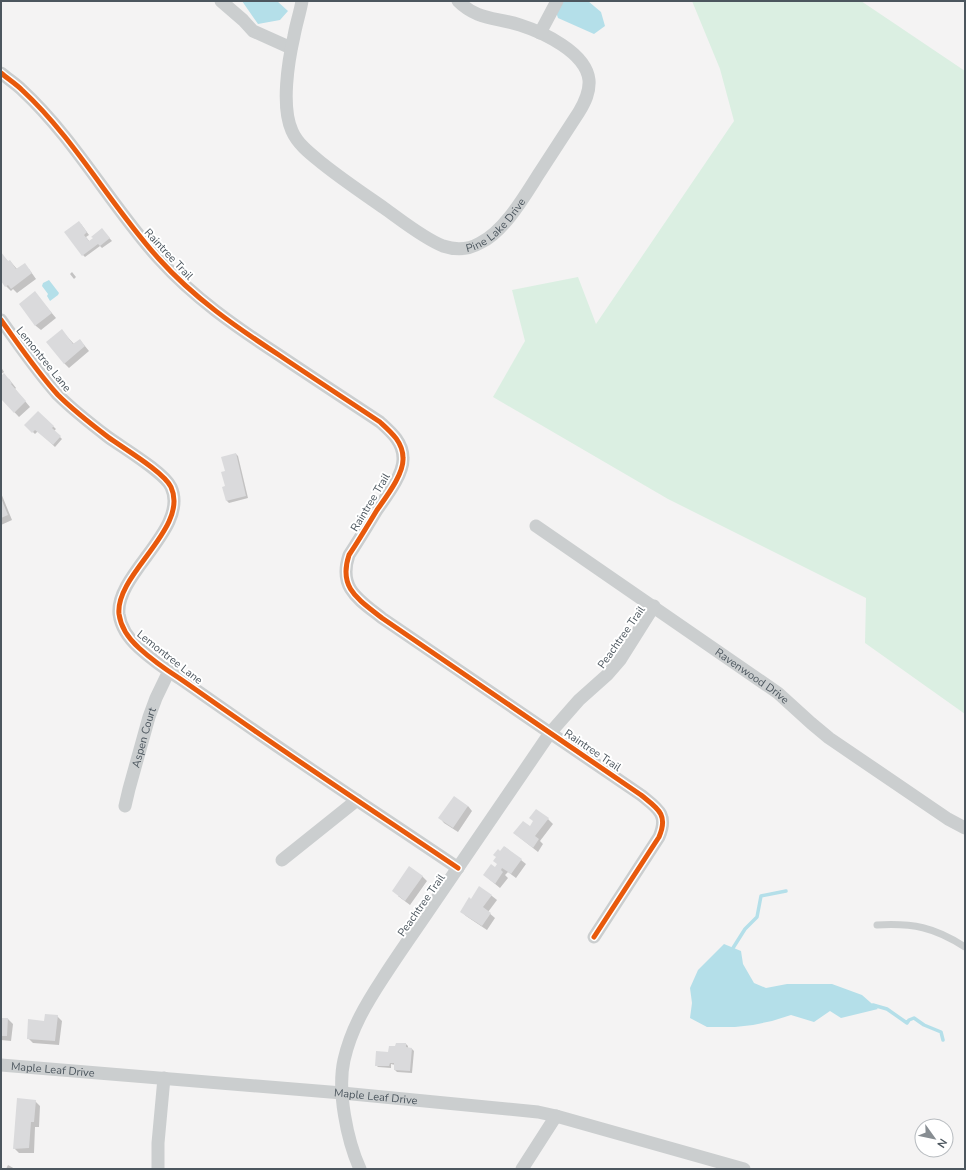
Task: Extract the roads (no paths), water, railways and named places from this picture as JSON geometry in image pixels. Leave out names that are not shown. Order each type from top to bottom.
[{"type":"street","points":[[220,1],[243,20],[252,31],[291,48]]},
{"type":"street","name":"Pine Lake Drive","points":[[302,1],[291,48],[286,103],[292,132],[297,140],[310,154],[339,177],[425,236],[443,246],[454,249],[463,249],[482,243],[492,236],[523,198],[580,112],[588,92],[589,80],[584,66],[564,46],[540,33],[517,24],[483,17],[470,12],[458,1]]},
{"type":"street","points":[[540,33],[557,1]]},
{"type":"street","name":"Raintree Trail","points":[[1,73],[38,105],[67,140],[134,230],[182,283],[203,302],[244,332],[380,422],[392,434],[402,448],[404,456],[402,467],[393,485],[350,555],[346,565],[345,574],[347,583],[352,592],[382,618],[645,798],[655,806],[661,814],[663,828],[659,836],[594,937]]},
{"type":"street","name":"Lemontree Lane","points":[[1,320],[41,375],[58,394],[106,435],[159,473],[171,486],[174,498],[171,518],[165,530],[125,589],[120,602],[119,609],[121,624],[128,637],[140,649],[169,671],[263,737],[458,868]]},
{"type":"street","name":"Ravenwood Drive","points":[[536,526],[778,693],[829,738],[948,819],[965,828]]},
{"type":"street","name":"Peachtree Trail","points":[[360,1169],[346,1123],[342,1093],[342,1072],[344,1059],[353,1030],[364,1009],[396,958],[550,733],[579,700],[607,675],[620,660],[654,606]]},
{"type":"street","name":"Aspen Court","points":[[125,806],[149,717],[169,671]]},
{"type":"street","points":[[282,860],[357,800]]},
{"type":"street","name":"Maple Leaf Drive","points":[[1,1065],[342,1093],[538,1112],[744,1169]]},
{"type":"street","points":[[158,1169],[158,1143],[164,1078]]},
{"type":"street","points":[[522,1169],[556,1116]]},
{"type":"lane","points":[[877,925],[911,925],[926,928],[939,932],[965,947]]},
{"type":"water","points":[[242,1],[277,1],[288,11],[280,20],[258,24]]},
{"type":"water","points":[[563,1],[588,1],[601,12],[605,26],[594,34],[558,18],[556,12]]},
{"type":"water","points":[[49,280],[59,293],[50,301],[47,296],[48,294],[42,286],[43,283]]},
{"type":"water","points":[[724,944],[741,951],[743,964],[754,983],[766,988],[787,984],[832,984],[862,995],[878,1009],[841,1018],[830,1011],[814,1022],[791,1015],[753,1025],[735,1027],[707,1027],[690,1018],[692,1003],[690,988],[698,970]]},
{"type":"waterway","points":[[733,948],[745,929],[757,917],[761,896],[786,891]]},
{"type":"waterway","points":[[873,1005],[887,1009],[907,1023],[909,1020],[914,1018],[924,1025],[941,1032],[943,1040]]}]
